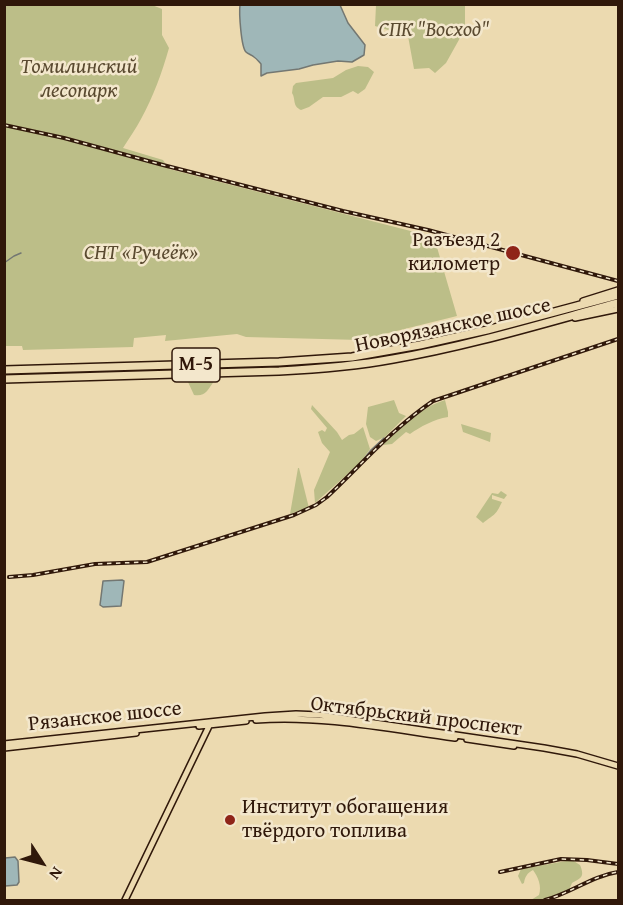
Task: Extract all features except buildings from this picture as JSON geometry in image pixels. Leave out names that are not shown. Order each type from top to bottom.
[{"type":"highway","name":"Новорязанское шоссе","points":[[4,370],[279,362],[352,357],[453,338],[618,295]]},
{"type":"highway","name":"Новорязанское шоссе","points":[[4,379],[323,368],[372,362],[415,355],[618,303]]},
{"type":"main road","name":"М-5","points":[[550,313],[618,290]]},
{"type":"main road","name":"М-5","points":[[546,322],[618,309]]},
{"type":"main road","name":"Октябрьский проспект","points":[[209,723],[295,718],[319,720],[544,751],[618,767]]},
{"type":"main road","name":"Рязанское шоссе","points":[[4,746],[209,723]]},
{"type":"main road","name":"Рязанское шоссе","points":[[4,746],[209,723]]},
{"type":"main road","points":[[123,900],[209,723]]},
{"type":"main road","points":[[123,900],[209,723]]},
{"type":"main road","points":[[196,726],[200,728],[202,735]]},
{"type":"green space","name":"СНТ «Ручеёк»","points":[[5,5],[152,5],[162,9],[162,35],[169,48],[149,102],[123,148],[163,160],[169,169],[434,237],[457,316],[360,340],[246,337],[237,334],[165,341],[166,335],[134,338],[133,347],[23,350],[22,346],[5,346]]},
{"type":"green space","name":"СПК \"Восход\"","points":[[376,5],[465,5],[465,29],[446,63],[435,73],[429,68],[414,69],[408,36],[375,26]]},
{"type":"green space","points":[[358,66],[368,67],[374,72],[365,89],[358,94],[353,91],[341,97],[323,97],[301,110],[296,106],[292,93],[296,83],[333,78]]},
{"type":"green space","points":[[214,381],[201,395],[194,395],[188,382]]},
{"type":"green space","points":[[394,400],[399,413],[406,416],[385,437],[376,441],[370,437],[366,424],[368,407]]},
{"type":"green space","points":[[445,400],[448,417],[410,434],[406,432],[392,444],[383,445],[419,413]]},
{"type":"green space","points":[[312,405],[342,440],[363,427],[370,449],[360,463],[315,503],[314,490],[330,452],[322,443],[318,432],[322,430],[325,432],[327,428],[311,409]]},
{"type":"green space","points":[[461,424],[491,433],[490,442],[463,432]]},
{"type":"green space","points":[[298,468],[309,508],[290,514]]},
{"type":"green space","points":[[501,491],[507,495],[504,499],[492,495],[492,499],[502,502],[496,513],[483,523],[476,517],[492,493],[498,494]]},
{"type":"green space","points":[[572,860],[580,865],[582,875],[572,883],[569,890],[546,899],[531,900],[539,895],[539,882],[533,870],[522,884],[518,876],[521,869]]},
{"type":"water","points":[[240,5],[340,5],[348,23],[365,45],[364,55],[352,62],[338,61],[261,76],[261,64],[244,49]]},
{"type":"water","points":[[103,581],[124,581],[121,606],[103,607],[100,605]]},
{"type":"water","points":[[15,857],[18,861],[19,882],[17,885],[5,886],[5,858]]},
{"type":"waterway","points":[[4,263],[21,253]]},
{"type":"waterway","points":[[363,460],[384,438]]},
{"type":"railway","points":[[4,125],[64,138],[343,211],[428,230],[618,281]]},
{"type":"railway","points":[[9,577],[95,564],[147,562],[294,515],[327,497],[391,435],[433,401],[618,339]]},
{"type":"railway","points":[[500,872],[561,859],[618,864]]},
{"type":"railway","points":[[545,900],[599,877],[618,872]]},
{"type":"place","name":"Разъезд 2 километр","points":[[513,253]]},
{"type":"place","name":"Институт обогащения твёрдого топлива","points":[[230,820]]},
{"type":"park label","name":"Томилинский лесопарк","points":[[79,80]]}]
